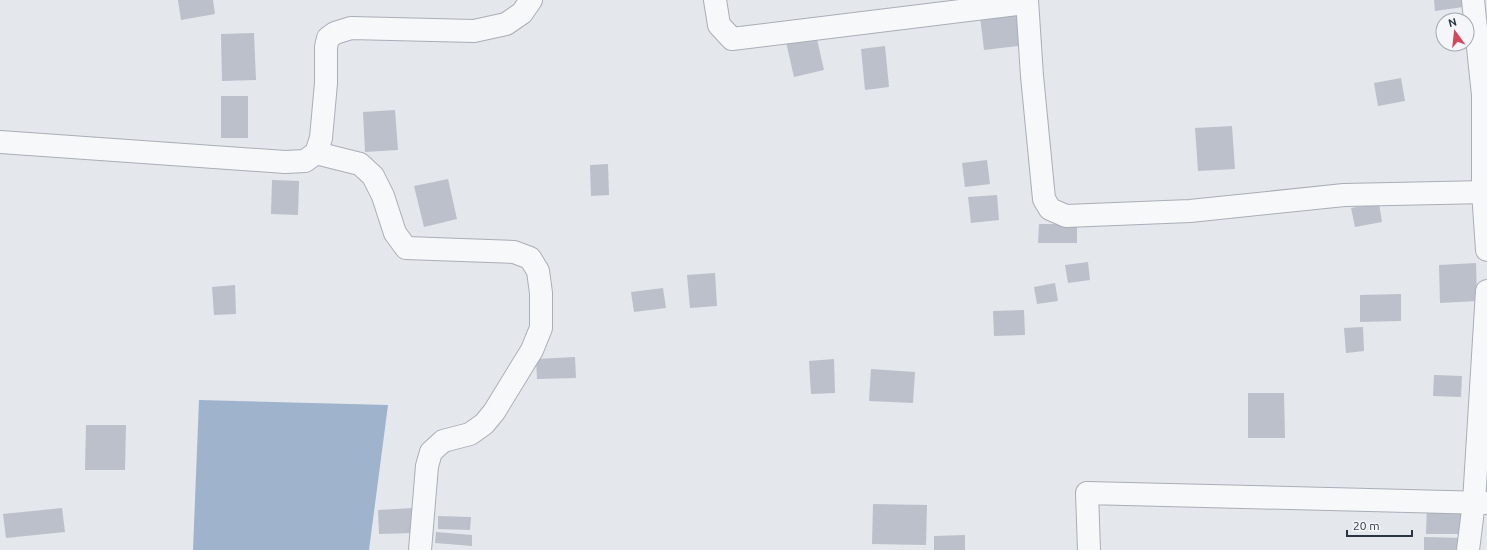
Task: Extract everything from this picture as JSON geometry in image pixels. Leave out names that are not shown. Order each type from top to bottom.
[{"type":"street","points":[[0,142],[285,162],[305,161],[316,153],[321,138],[326,83],[326,47],[328,38],[335,33],[351,28],[474,31],[506,24],[522,13],[531,0]]},
{"type":"street","points":[[715,0],[719,25],[732,39],[1017,4],[1022,0]]},
{"type":"street","points":[[1027,0],[1032,76],[1044,199],[1050,209],[1066,216],[1190,211],[1344,195],[1485,192]]},
{"type":"street","points":[[1473,0],[1483,95],[1487,250]]},
{"type":"street","points":[[316,153],[360,164],[373,176],[383,196],[395,233],[406,248],[514,252],[530,258],[538,271],[541,293],[541,328],[532,350],[494,412],[484,424],[470,434],[443,441],[431,452],[427,466],[420,550]]},
{"type":"street","points":[[1468,550],[1481,502],[1487,291]]},
{"type":"street","points":[[1089,550],[1087,494],[1481,502]]},
{"type":"water","points":[[199,400],[388,405],[369,550],[193,550]]},
{"type":"building","points":[[178,0],[213,0],[215,14],[181,20]]},
{"type":"building","points":[[1434,0],[1462,0],[1463,7],[1435,11]]},
{"type":"building","points":[[1022,11],[1026,45],[984,50],[980,16]]},
{"type":"building","points":[[254,33],[256,80],[222,81],[221,34]]},
{"type":"building","points":[[816,35],[824,70],[794,77],[786,42]]},
{"type":"building","points":[[885,46],[889,87],[865,90],[861,49]]},
{"type":"building","points":[[1401,78],[1405,101],[1378,106],[1374,83]]},
{"type":"building","points":[[221,96],[248,96],[248,138],[221,138]]},
{"type":"building","points":[[395,110],[398,150],[365,152],[363,112]]},
{"type":"building","points":[[1232,126],[1235,169],[1198,171],[1195,128]]},
{"type":"building","points":[[987,160],[990,184],[965,187],[962,163]]},
{"type":"building","points":[[608,164],[609,195],[591,196],[590,165]]},
{"type":"building","points":[[448,179],[457,219],[424,227],[414,186]]},
{"type":"building","points":[[272,180],[299,181],[298,215],[271,214]]},
{"type":"building","points":[[997,195],[999,220],[971,223],[968,197]]},
{"type":"building","points":[[1379,203],[1382,222],[1355,227],[1351,208]]},
{"type":"building","points":[[1039,224],[1077,224],[1077,243],[1038,243]]},
{"type":"building","points":[[1088,262],[1090,280],[1068,283],[1065,265]]},
{"type":"building","points":[[1476,263],[1477,301],[1440,303],[1439,265]]},
{"type":"building","points":[[715,273],[717,306],[690,308],[687,275]]},
{"type":"building","points":[[1055,283],[1058,301],[1037,304],[1034,287]]},
{"type":"building","points":[[235,285],[236,314],[214,315],[212,287]]},
{"type":"building","points":[[663,288],[666,308],[634,312],[631,292]]},
{"type":"building","points":[[1401,294],[1401,321],[1360,322],[1360,295]]},
{"type":"building","points":[[1024,310],[1025,335],[994,336],[993,311]]},
{"type":"building","points":[[1363,327],[1364,351],[1346,353],[1344,328]]},
{"type":"building","points":[[575,357],[576,378],[537,379],[536,359]]},
{"type":"building","points":[[834,359],[835,393],[811,394],[809,361]]},
{"type":"building","points":[[871,369],[915,372],[913,403],[869,401]]},
{"type":"building","points":[[1434,375],[1462,376],[1461,397],[1433,396]]},
{"type":"building","points":[[1248,393],[1284,393],[1285,438],[1248,438]]},
{"type":"building","points":[[86,425],[126,425],[125,470],[85,470]]},
{"type":"building","points":[[873,504],[927,505],[926,545],[872,544]]},
{"type":"building","points":[[1427,505],[1466,506],[1465,534],[1426,534]]},
{"type":"building","points":[[62,508],[65,532],[6,538],[3,514]]},
{"type":"building","points":[[413,508],[414,533],[379,534],[378,510]]},
{"type":"building","points":[[438,516],[471,517],[470,530],[438,529]]},
{"type":"building","points":[[436,532],[472,535],[472,546],[435,543]]},
{"type":"building","points":[[965,535],[965,550],[934,550],[934,536]]},
{"type":"building","points":[[1424,537],[1463,538],[1463,550],[1424,550]]}]
